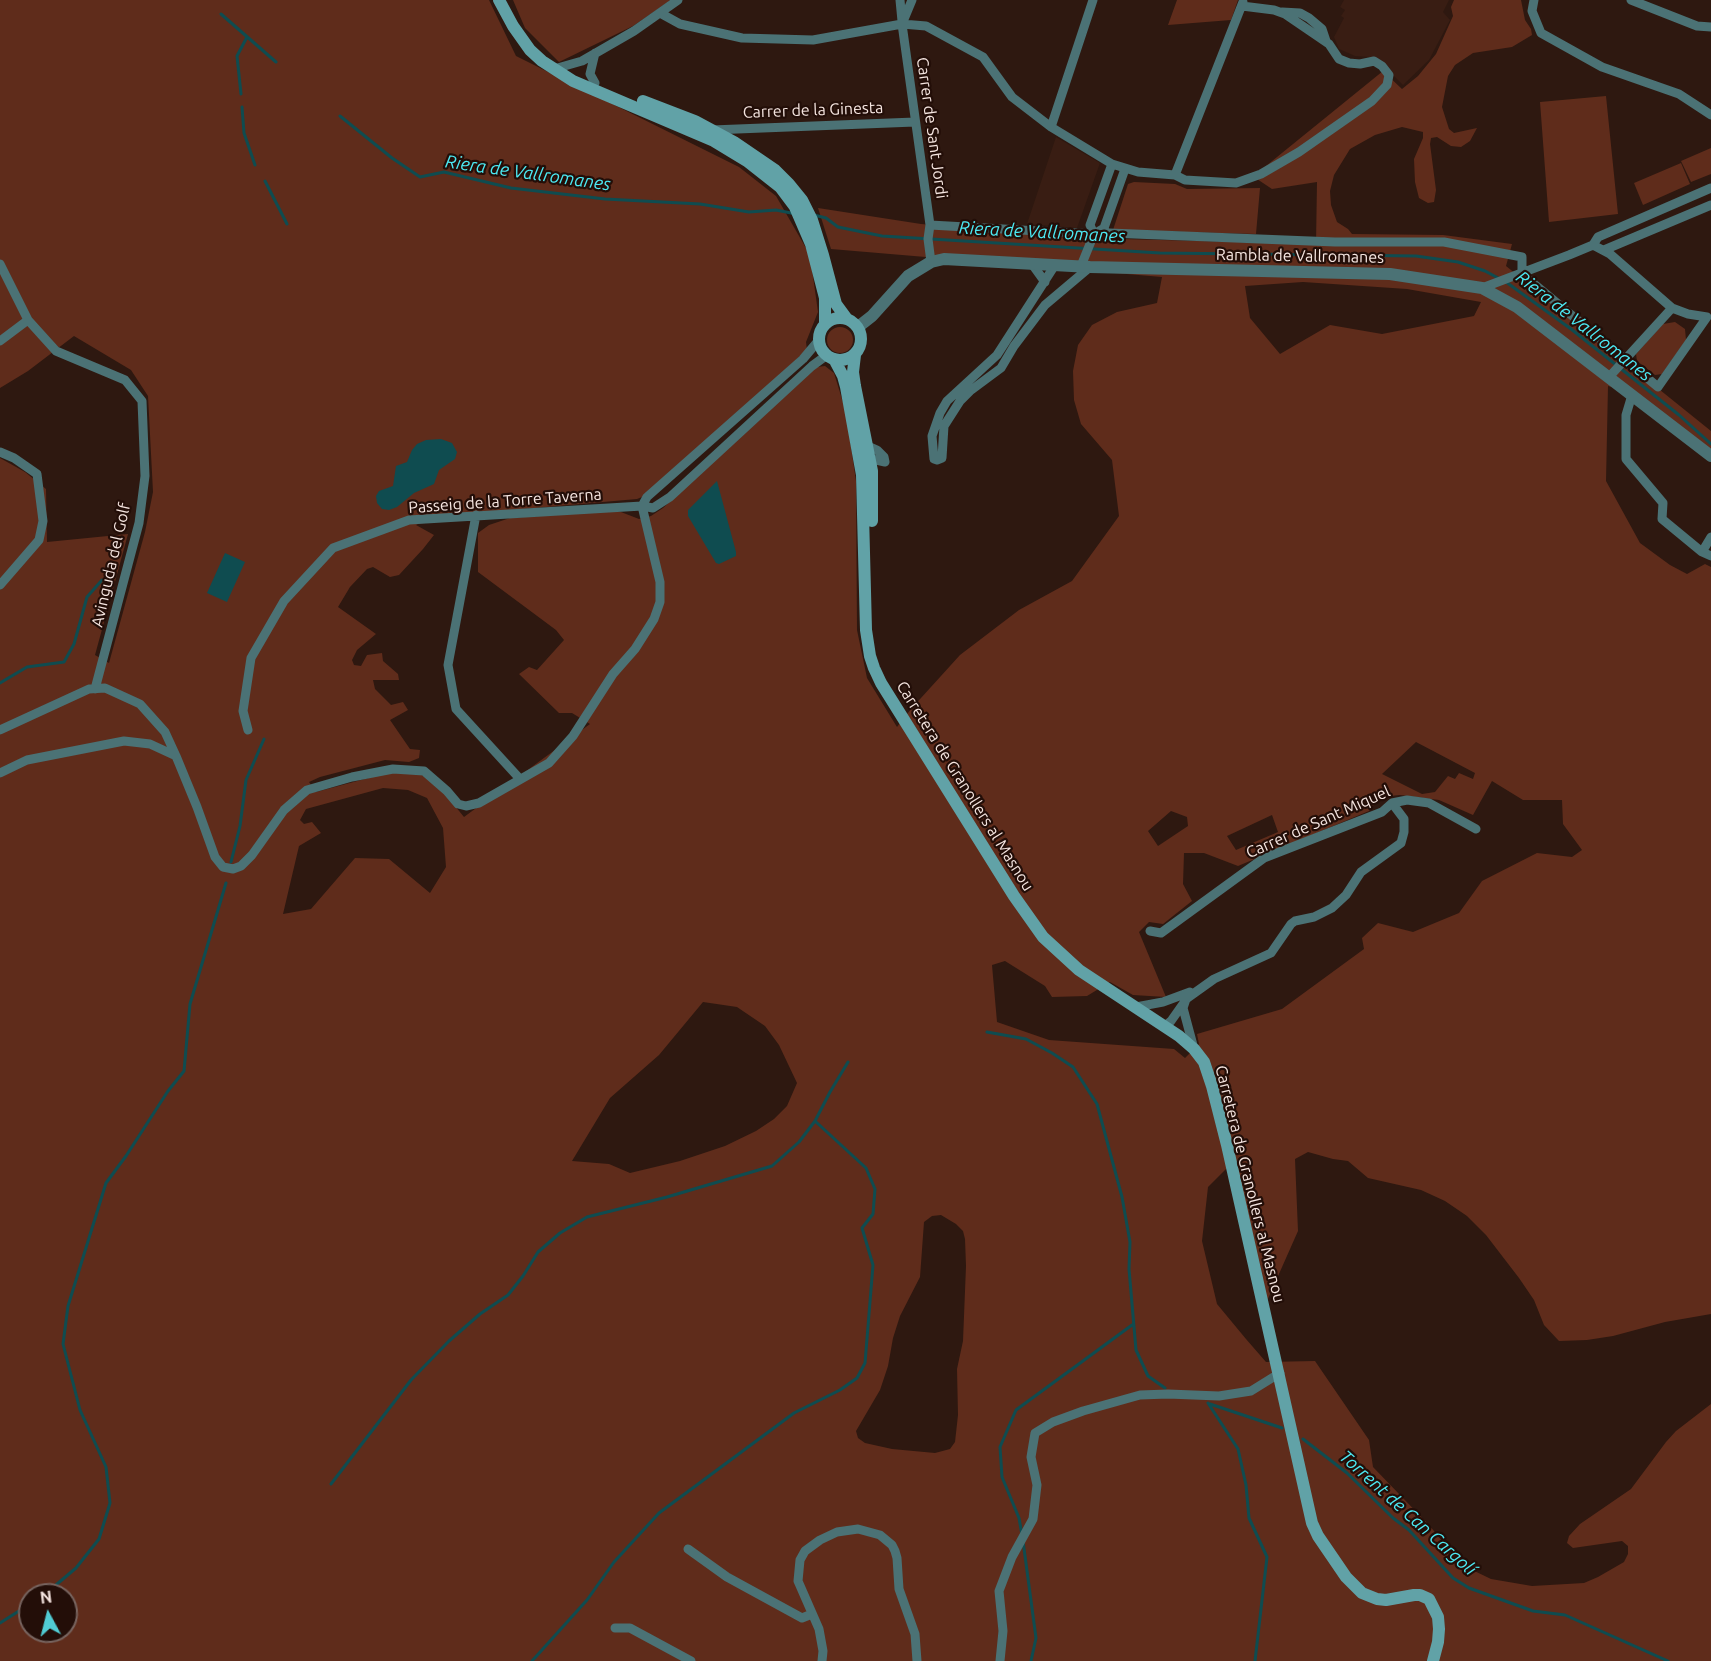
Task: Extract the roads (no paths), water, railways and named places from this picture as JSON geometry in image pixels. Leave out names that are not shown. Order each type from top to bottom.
[{"type":"main road","points":[[499,0],[513,26],[530,50],[573,81],[713,135]]},
{"type":"main road","points":[[554,69],[694,121],[713,135],[775,170],[797,193],[836,304],[847,319],[858,327],[862,341],[855,355],[848,359],[831,357],[819,344],[821,329],[835,318],[847,319]]},
{"type":"main road","points":[[811,232],[825,298],[825,324]]},
{"type":"main road","name":"Carretera de Granollers al Masnou","points":[[855,355],[855,386],[866,453],[865,612],[870,656],[881,683],[1034,925],[1062,956],[1194,1049],[1204,1062],[1212,1086],[1280,1374],[1304,1491],[1318,1536],[1346,1577],[1362,1593],[1386,1600],[1414,1595],[1430,1599],[1438,1617],[1439,1629],[1438,1642],[1432,1661]]},
{"type":"main road","name":"Carretera de Granollers al Masnou","points":[[831,357],[843,375],[872,479],[872,537],[865,612]]},
{"type":"street","points":[[554,69],[582,61],[678,0]]},
{"type":"street","name":"Carrer de Sant Jordi","points":[[900,0],[930,225],[928,239],[931,262]]},
{"type":"street","points":[[902,24],[912,0]]},
{"type":"street","points":[[1051,127],[1093,0]]},
{"type":"street","points":[[1534,0],[1532,11],[1541,33],[1602,67],[1679,94],[1711,115]]},
{"type":"street","points":[[1631,0],[1697,26],[1711,27]]},
{"type":"street","points":[[660,13],[680,24],[742,38],[813,40],[902,24],[926,26],[983,57],[1012,97],[1051,127],[1112,164],[1125,169],[1175,175],[1185,180],[1195,181],[1236,183],[1261,174],[1299,152],[1372,101],[1387,85],[1389,75],[1382,66],[1374,61],[1360,64],[1339,59],[1326,42],[1299,22],[1280,12],[1243,3],[1175,175]]},
{"type":"street","points":[[595,53],[590,74],[595,83]]},
{"type":"street","name":"Carrer de la Ginesta","points":[[713,135],[915,122]]},
{"type":"street","points":[[1070,283],[1059,265],[1045,282],[997,355],[947,401],[932,436],[934,459],[942,458],[944,426],[960,401],[1001,368],[1035,316],[1070,283],[1085,266],[1094,234],[1090,225],[1112,164]]},
{"type":"street","points":[[1094,234],[1104,228],[1125,169]]},
{"type":"street","points":[[1482,288],[1593,244],[1598,237],[1711,188]]},
{"type":"street","points":[[1604,250],[1711,205]]},
{"type":"street","name":"Rambla de Vallromanes","points":[[930,225],[1094,234],[1335,242],[1444,242],[1522,257],[1522,274],[1658,387],[1709,317]]},
{"type":"street","points":[[1593,244],[1604,250],[1671,308],[1688,314],[1709,317]]},
{"type":"street","name":"Rambla de Vallromanes","points":[[858,327],[908,276],[931,262],[944,259],[1085,266],[1390,274],[1482,288],[1517,307],[1610,376],[1711,456]]},
{"type":"street","name":"Avinguda del Golf","points":[[0,264],[27,320],[56,351],[125,380],[142,401],[145,476],[139,523],[95,689]]},
{"type":"street","points":[[1032,264],[1045,282]]},
{"type":"street","points":[[1610,376],[1671,308]]},
{"type":"street","points":[[0,341],[27,320]]},
{"type":"street","points":[[0,730],[88,689],[105,688],[140,704],[165,732],[197,807],[215,857],[223,867],[233,869],[241,866],[252,855],[284,810],[307,790],[352,777],[393,769],[424,771],[447,790],[458,804],[466,806],[479,803],[549,763],[573,736],[613,674],[635,649],[654,619],[660,602],[660,582],[642,506],[647,497],[803,359],[819,340]]},
{"type":"street","name":"Passeig de la Torre Taverna","points":[[248,730],[243,711],[251,658],[284,601],[333,548],[409,520],[642,506],[653,508],[670,497],[812,366],[831,357]]},
{"type":"street","points":[[1632,395],[1626,415],[1626,459],[1663,503],[1662,519],[1707,554],[1711,537]]},
{"type":"street","points":[[0,452],[14,458],[37,474],[43,521],[39,540],[0,585]]},
{"type":"street","points":[[866,453],[885,462]]},
{"type":"street","points":[[866,453],[885,457],[885,462]]},
{"type":"street","points":[[872,479],[875,471],[885,462]]},
{"type":"street","points":[[476,515],[447,665],[456,709],[520,779]]},
{"type":"street","points":[[0,773],[27,760],[124,741],[150,744],[176,756]]},
{"type":"street","name":"Carrer de Sant Miquel","points":[[1150,932],[1161,933],[1264,858],[1382,812],[1392,803],[1407,800],[1429,803],[1476,829]]},
{"type":"street","points":[[1164,1027],[1186,999],[1198,989],[1214,979],[1271,953],[1291,924],[1314,917],[1332,908],[1346,895],[1361,872],[1401,843],[1404,819],[1392,803]]},
{"type":"street","points":[[1136,1007],[1179,997],[1198,989]]},
{"type":"street","points":[[1186,999],[1182,1008],[1194,1049]]},
{"type":"street","points":[[1158,1003],[1168,1006],[1174,1017]]},
{"type":"street","points":[[1000,1661],[1003,1631],[999,1591],[1012,1557],[1033,1519],[1037,1485],[1031,1456],[1035,1433],[1053,1422],[1083,1411],[1140,1395],[1219,1396],[1251,1391],[1280,1374]]},
{"type":"street","points":[[822,1661],[822,1639],[798,1581],[798,1571],[805,1551],[828,1535],[845,1530],[866,1530],[880,1534],[892,1545],[897,1558],[899,1590],[915,1634],[916,1661]]},
{"type":"street","points":[[688,1550],[727,1577],[802,1618],[813,1614]]},
{"type":"street","points":[[615,1628],[630,1628],[692,1661]]},
{"type":"water","points":[[441,439],[452,443],[457,452],[455,459],[439,470],[434,484],[414,493],[397,507],[389,510],[382,509],[377,503],[376,496],[379,491],[393,486],[396,466],[407,462],[417,444],[426,440]]},
{"type":"water","points":[[717,481],[736,552],[736,556],[719,564],[716,563],[688,516],[688,510]]},
{"type":"water","points":[[225,553],[245,562],[227,602],[207,593]]},
{"type":"waterway","name":"Riera de Vallromanes","points":[[221,14],[276,62]]},
{"type":"waterway","points":[[241,94],[237,56],[247,37]]},
{"type":"waterway","points":[[242,107],[244,133],[255,165]]},
{"type":"waterway","name":"Riera de Vallromanes","points":[[340,116],[392,158],[420,177],[444,172],[511,188],[605,199],[700,204],[749,212],[776,210],[796,214]]},
{"type":"waterway","points":[[265,181],[287,224]]},
{"type":"waterway","name":"Riera de Vallromanes","points":[[814,215],[826,218],[838,227],[882,236],[1160,253],[1416,256],[1458,262],[1500,279]]},
{"type":"waterway","name":"Riera de Vallromanes","points":[[1506,282],[1571,329],[1679,415],[1711,444]]},
{"type":"waterway","points":[[0,683],[27,667],[64,662],[74,644],[87,597],[102,580]]},
{"type":"waterway","points":[[231,862],[240,826],[246,780],[264,739]]},
{"type":"waterway","points":[[58,1583],[76,1568],[99,1539],[110,1503],[106,1467],[80,1410],[63,1344],[68,1306],[106,1183],[184,1071],[190,1004],[226,883]]},
{"type":"waterway","points":[[987,1032],[1026,1039],[1052,1053],[1073,1067],[1097,1104],[1122,1197],[1130,1242],[1129,1269],[1136,1350],[1148,1376],[1165,1388]]},
{"type":"waterway","points":[[331,1484],[411,1380],[449,1341],[480,1314],[508,1295],[538,1252],[560,1233],[587,1217],[667,1197],[772,1166],[799,1142],[815,1121],[848,1062]]},
{"type":"waterway","points":[[532,1661],[587,1600],[614,1562],[659,1513],[794,1413],[840,1390],[857,1378],[865,1363],[873,1265],[862,1228],[873,1214],[875,1189],[866,1168],[815,1121]]},
{"type":"waterway","points":[[1022,1535],[1019,1518],[1002,1477],[1000,1447],[1016,1410],[1132,1325]]},
{"type":"waterway","points":[[1208,1403],[1238,1449],[1246,1485],[1249,1518],[1267,1557],[1255,1661]]},
{"type":"waterway","points":[[1210,1404],[1282,1428]]},
{"type":"waterway","name":"Torrent de Can Cargolí","points":[[1303,1439],[1347,1473],[1393,1518],[1409,1530],[1453,1578],[1469,1588],[1533,1611],[1565,1615],[1668,1661]]},
{"type":"waterway","points":[[1023,1541],[1036,1638],[1031,1661]]},
{"type":"waterway","points":[[0,1623],[18,1612]]}]
